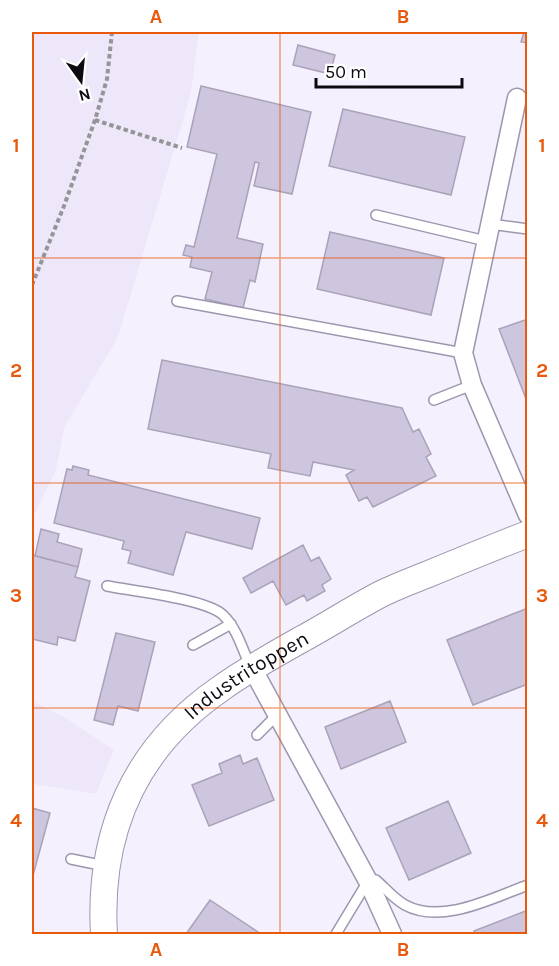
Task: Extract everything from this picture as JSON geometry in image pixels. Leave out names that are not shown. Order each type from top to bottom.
[{"type":"street","points":[[518,98],[464,353],[472,385],[528,515]]},
{"type":"street","name":"Industritoppen","points":[[104,934],[102,908],[105,866],[116,825],[132,783],[157,747],[188,715],[219,689],[252,668],[382,594],[528,534]]},
{"type":"street","points":[[252,668],[368,881],[392,934]]},
{"type":"lane","points":[[376,215],[488,232],[528,229]]},
{"type":"lane","points":[[177,302],[464,353]]},
{"type":"lane","points":[[434,400],[472,385]]},
{"type":"lane","points":[[107,586],[203,605],[221,613],[231,624],[252,668]]},
{"type":"lane","points":[[193,645],[231,624]]},
{"type":"lane","points":[[257,735],[278,715]]},
{"type":"lane","points":[[71,859],[105,866]]},
{"type":"lane","points":[[336,934],[368,881],[376,880],[404,905],[426,912],[450,911],[528,885]]},
{"type":"path","points":[[32,285],[95,120],[106,79],[112,32]]},
{"type":"path","points":[[95,120],[182,147]]},
{"type":"shaded area","points":[[32,32],[199,32],[191,93],[118,337],[65,426],[56,470],[32,520]]},
{"type":"shaded area","points":[[199,32],[527,32],[527,934],[32,934],[32,784],[96,794],[114,750],[66,718],[32,701],[32,520],[56,470],[65,426],[86,389],[191,93]]},
{"type":"shaded area","points":[[32,701],[66,718],[114,750],[96,794],[32,784]]},
{"type":"building","points":[[524,32],[528,32],[528,43],[521,42]]},
{"type":"building","points":[[298,45],[335,55],[330,74],[293,65]]},
{"type":"building","points":[[201,86],[311,112],[292,194],[254,186],[259,163],[255,162],[237,238],[263,244],[255,282],[250,280],[243,308],[205,299],[212,272],[190,267],[192,257],[183,255],[186,245],[194,247],[217,154],[187,147]]},
{"type":"building","points":[[343,109],[465,137],[451,195],[329,166]]},
{"type":"building","points":[[330,232],[444,258],[431,315],[317,289]]},
{"type":"building","points":[[528,319],[528,404],[499,329]]},
{"type":"building","points":[[162,360],[402,408],[413,432],[419,429],[431,454],[426,457],[436,476],[373,507],[367,497],[359,501],[346,475],[354,470],[313,462],[310,476],[268,468],[271,454],[148,429]]},
{"type":"building","points":[[73,466],[89,470],[88,475],[260,518],[252,549],[186,532],[173,575],[128,563],[131,551],[122,549],[124,541],[54,523],[67,469],[72,470]]},
{"type":"building","points":[[41,529],[59,534],[57,542],[82,549],[78,567],[35,556]]},
{"type":"building","points":[[303,545],[311,561],[319,557],[331,579],[322,585],[325,591],[307,601],[304,595],[286,605],[273,581],[251,593],[243,578]]},
{"type":"building","points":[[33,555],[78,567],[75,577],[90,581],[75,641],[58,637],[57,645],[32,639]]},
{"type":"building","points":[[528,608],[528,684],[473,705],[447,640]]},
{"type":"building","points":[[116,633],[155,642],[138,711],[118,706],[113,725],[94,720]]},
{"type":"building","points":[[390,701],[406,742],[341,769],[325,727]]},
{"type":"building","points":[[240,755],[243,764],[257,758],[274,800],[209,826],[192,785],[222,773],[219,764]]},
{"type":"building","points":[[448,801],[471,853],[409,880],[386,828]]},
{"type":"building","points":[[32,808],[50,813],[32,879]]},
{"type":"building","points":[[210,900],[261,934],[186,934]]},
{"type":"building","points":[[528,910],[528,934],[475,934],[474,931]]}]
